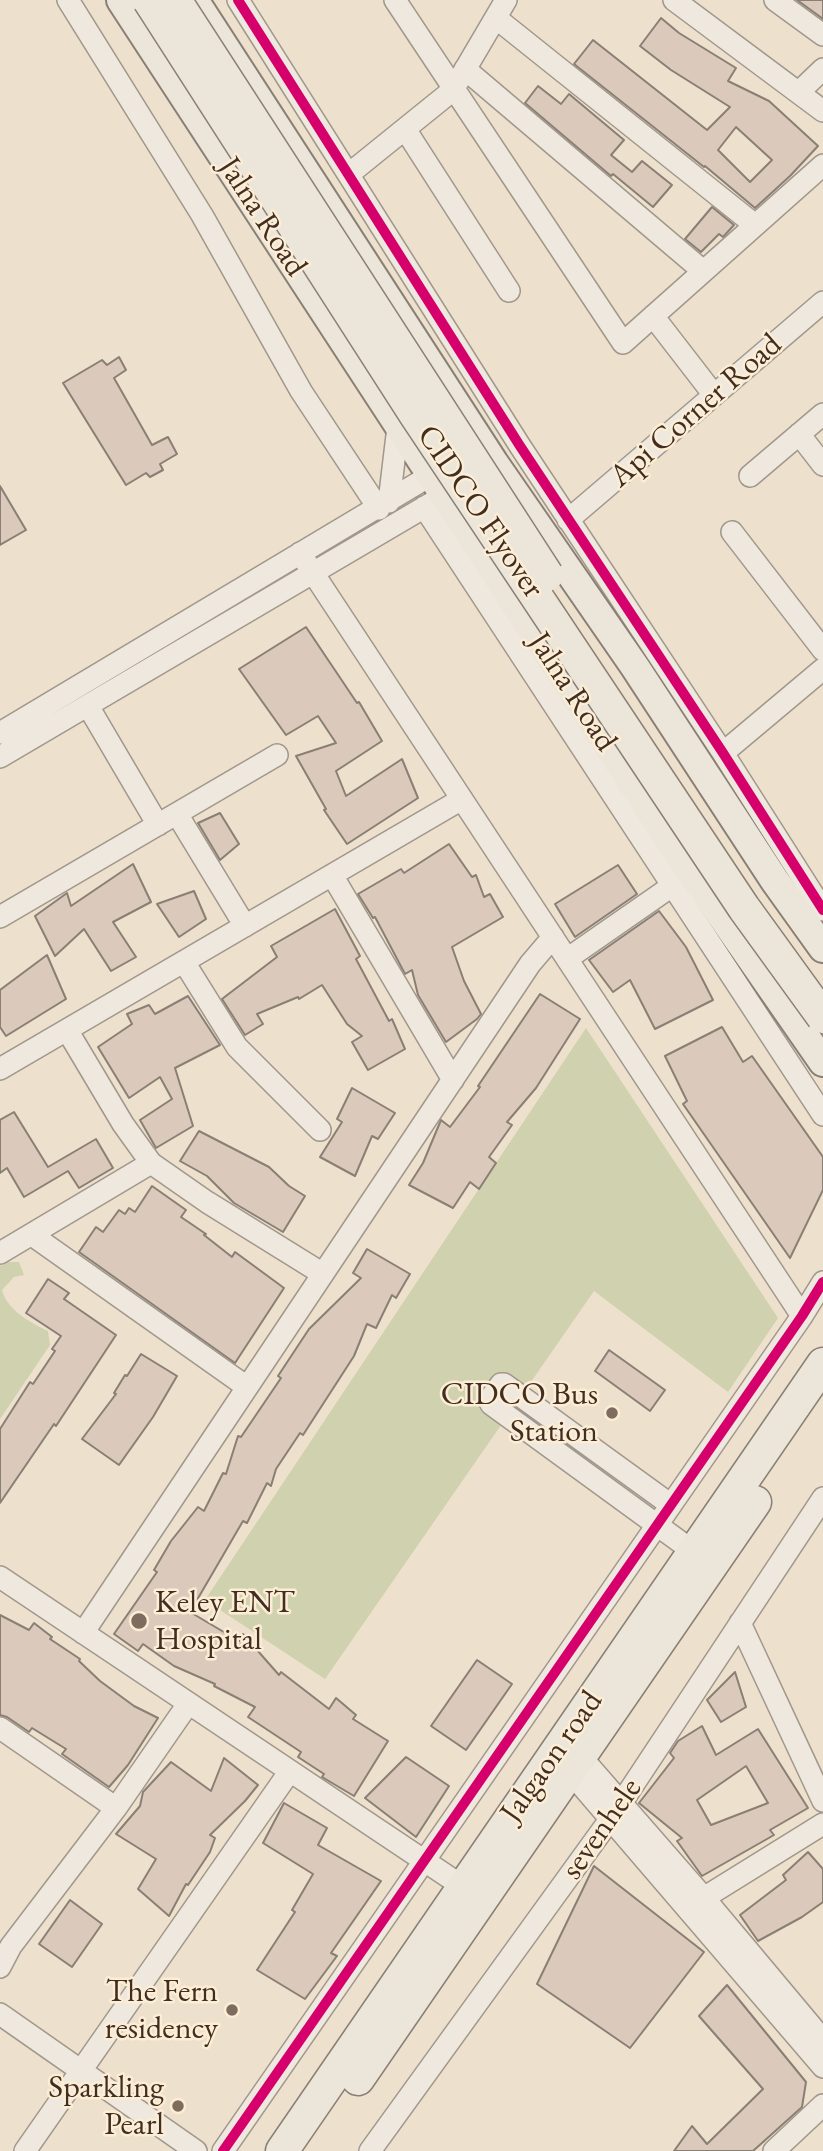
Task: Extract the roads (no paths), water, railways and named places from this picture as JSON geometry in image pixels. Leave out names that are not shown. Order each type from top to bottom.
[{"type":"highway","name":"CIDCO Flyover","points":[[149,0],[415,414],[744,908],[823,1017]]},
{"type":"highway","name":"CIDCO Flyover","points":[[175,0],[726,851],[823,987]]},
{"type":"highway","name":"Jalgaon road","points":[[282,2151],[473,1893],[575,1764],[823,1364]]},
{"type":"highway","name":"Jalgaon road","points":[[308,2151],[473,1893],[703,1559],[823,1403]]},
{"type":"main road","name":"Jalna Road","points":[[121,0],[398,427],[433,493],[823,1062]]},
{"type":"main road","points":[[194,0],[488,453],[635,667],[775,881],[823,948]]},
{"type":"street","points":[[68,0],[202,215],[301,391],[384,505]]},
{"type":"street","points":[[238,0],[520,446],[723,753],[823,910]]},
{"type":"street","points":[[395,0],[623,343],[823,165]]},
{"type":"street","points":[[674,0],[823,110]]},
{"type":"street","points":[[775,0],[823,35]]},
{"type":"street","points":[[349,174],[453,90],[501,9],[755,225]]},
{"type":"street","points":[[466,69],[703,271]]},
{"type":"street","points":[[799,92],[823,69]]},
{"type":"street","points":[[405,129],[509,291]]},
{"type":"street","name":"Api Corner Road","points":[[568,520],[822,304]]},
{"type":"street","points":[[653,316],[715,395]]},
{"type":"street","points":[[750,475],[823,414]]},
{"type":"street","points":[[384,505],[398,427]]},
{"type":"street","points":[[799,434],[823,465]]},
{"type":"street","points":[[0,757],[313,573],[488,453],[520,446]]},
{"type":"street","points":[[0,733],[384,505],[433,493]]},
{"type":"street","points":[[433,493],[672,886],[823,1115]]},
{"type":"street","points":[[723,753],[823,653],[732,532]]},
{"type":"street","points":[[300,553],[802,1316]]},
{"type":"street","points":[[88,706],[158,825]]},
{"type":"street","points":[[0,917],[277,755]]},
{"type":"street","points":[[0,1069],[462,799]]},
{"type":"street","points":[[177,814],[245,926]]},
{"type":"street","points":[[332,875],[453,1080]]},
{"type":"street","points":[[567,959],[672,886]]},
{"type":"street","points":[[83,1633],[530,964],[553,937]]},
{"type":"street","points":[[184,962],[237,1047],[320,1130]]},
{"type":"street","points":[[67,1030],[123,1124],[151,1163],[207,1202],[323,1274]]},
{"type":"street","points":[[0,1254],[151,1163]]},
{"type":"street","points":[[32,1235],[247,1387]]},
{"type":"street","points":[[223,2151],[823,1282]]},
{"type":"street","points":[[671,1505],[504,1384],[500,1384],[489,1400],[703,1559]]},
{"type":"street","name":"sevenhele","points":[[370,2151],[616,1811],[823,1498]]},
{"type":"street","points":[[0,1577],[473,1893]]},
{"type":"street","points":[[740,1623],[823,1801]]},
{"type":"street","points":[[0,1967],[11,1946],[116,1808],[188,1704]]},
{"type":"street","points":[[0,1728],[116,1808]]},
{"type":"street","points":[[575,1764],[696,1903],[823,2040]]},
{"type":"street","points":[[25,2151],[290,1772]]},
{"type":"street","points":[[696,1903],[823,1824]]},
{"type":"street","points":[[696,1903],[823,2067]]},
{"type":"street","points":[[0,2014],[196,2151]]},
{"type":"street","points":[[775,2151],[823,2105]]},
{"type":"place","name":"CIDCO Bus Station","points":[[612,1413]]},
{"type":"place","name":"Keley ENT Hospital","points":[[139,1621]]},
{"type":"place","name":"The Fern residency","points":[[232,2010]]},
{"type":"place","name":"Sparkling Pearl","points":[[178,2106]]}]
